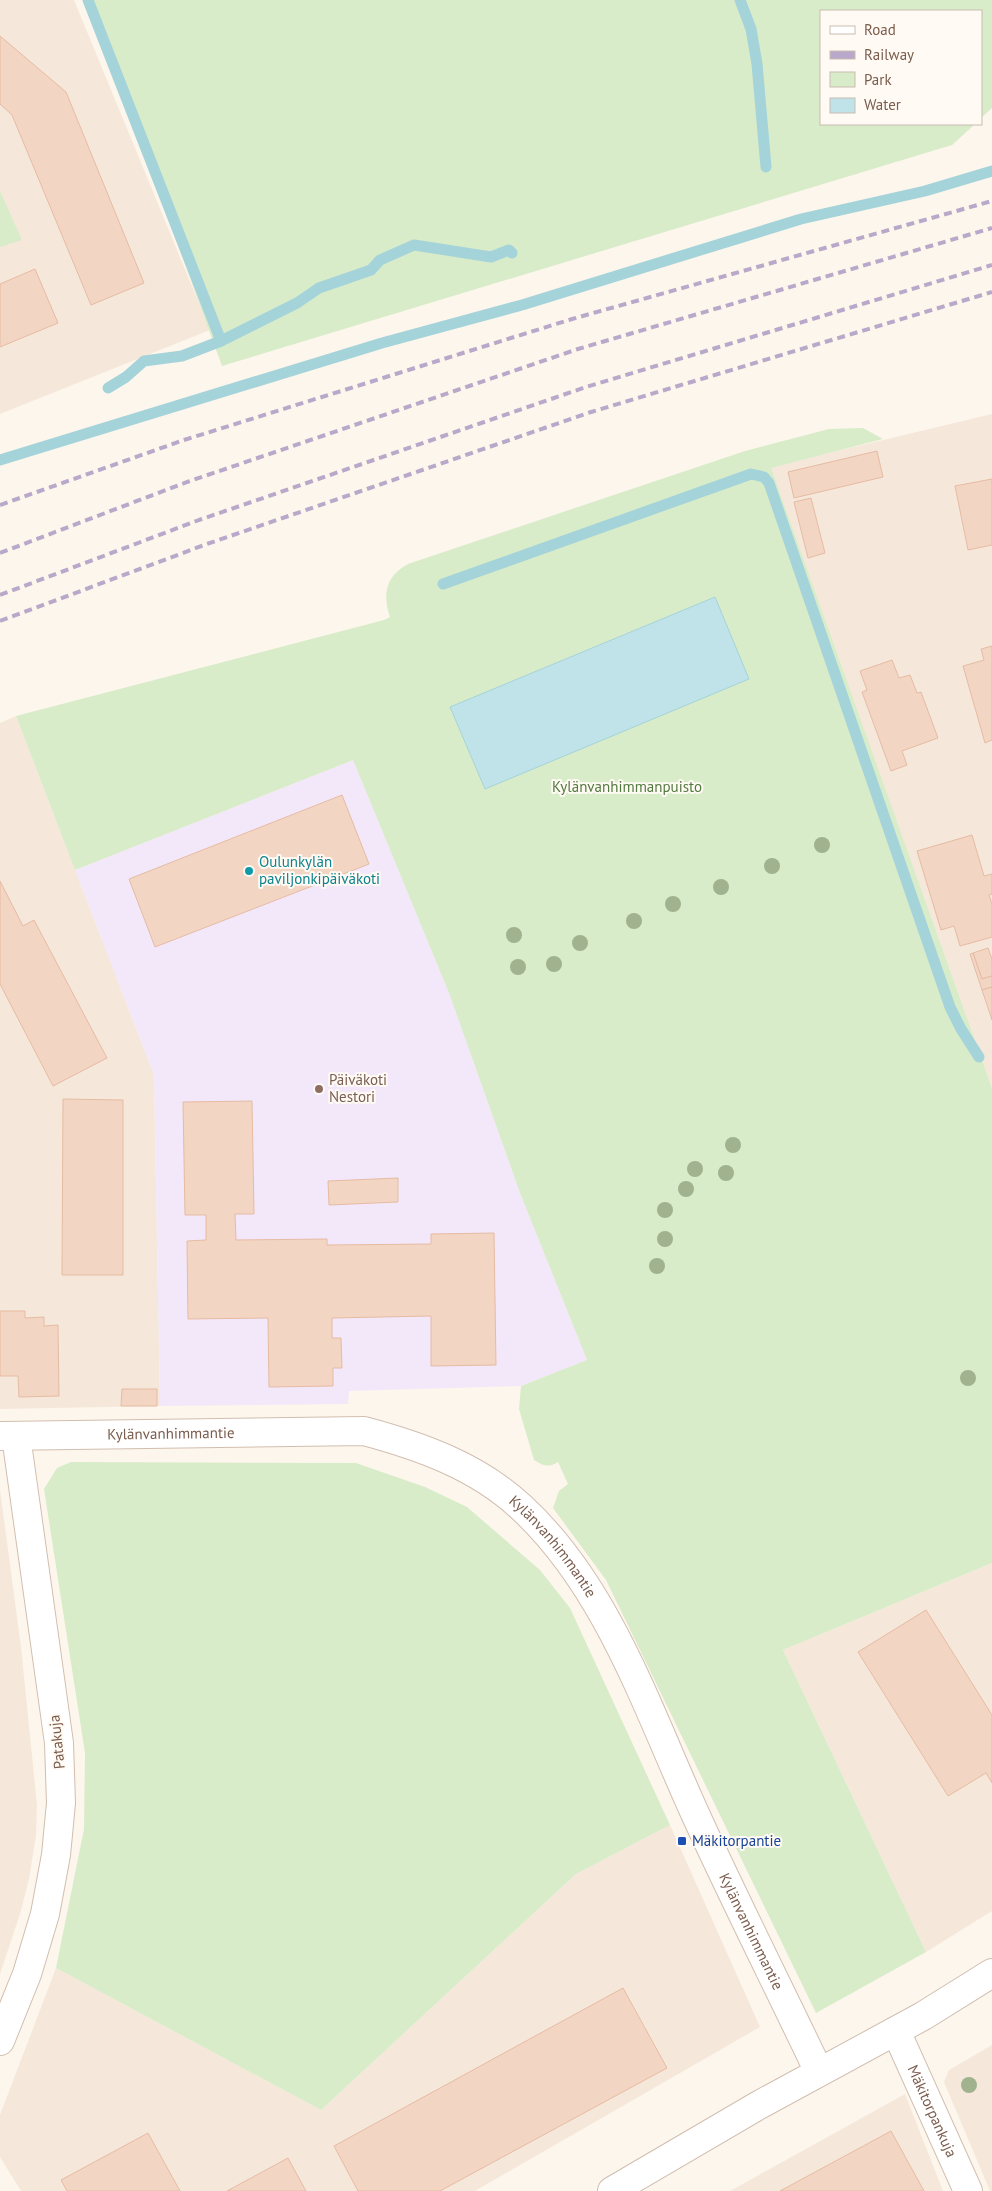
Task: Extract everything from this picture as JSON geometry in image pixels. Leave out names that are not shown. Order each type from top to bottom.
[{"type":"street","name":"Kylänvanhimmantie","points":[[8,1436],[364,1431],[408,1443],[446,1458],[482,1478],[521,1506],[556,1544],[591,1594],[620,1647],[702,1829],[819,2072]]},
{"type":"street","name":"Patakuja","points":[[0,2041],[27,1974],[45,1914],[56,1856],[61,1803],[59,1743],[8,1436]]},
{"type":"street","points":[[612,2191],[819,2072],[896,2031],[992,1973]]},
{"type":"street","name":"Mäkitorpankuja","points":[[896,2031],[968,2191]]},
{"type":"shaded area","points":[[0,0],[74,0],[210,330],[0,414]]},
{"type":"shaded area","points":[[992,414],[992,1088],[770,467]]},
{"type":"shaded area","points":[[16,716],[154,1075],[160,1406],[0,1409],[0,723]]},
{"type":"shaded area","name":"Päiväkoti Nestori","points":[[353,760],[449,993],[520,1193],[587,1360],[521,1386],[349,1391],[348,1404],[160,1406],[154,1075],[75,870]]},
{"type":"shaded area","points":[[0,1490],[21,1647],[37,1805],[36,1835],[29,1879],[20,1914],[0,1974]]},
{"type":"shaded area","points":[[992,1563],[992,1911],[926,1952],[783,1650]]},
{"type":"shaded area","points":[[670,1825],[760,2027],[475,2191],[21,2191],[0,2157],[0,2115],[56,1968],[321,2110],[576,1874]]},
{"type":"shaded area","points":[[992,2045],[992,2191],[990,2191],[944,2082],[949,2070]]},
{"type":"shaded area","points":[[905,2094],[943,2191],[730,2191]]},
{"type":"green space","points":[[89,0],[992,0],[992,108],[982,117],[982,10],[820,10],[820,125],[974,125],[952,145],[222,366]]},
{"type":"green space","points":[[0,191],[22,240],[0,247]]},
{"type":"green space","name":"Kylänvanhimmanpuisto","points":[[863,428],[883,439],[771,468],[992,1088],[992,1563],[783,1650],[926,1952],[816,2013],[606,1580],[553,1508],[559,1491],[568,1484],[558,1462],[546,1466],[534,1460],[519,1409],[521,1386],[587,1360],[520,1193],[449,993],[353,760],[75,870],[16,716],[384,620],[390,617],[386,601],[388,586],[395,574],[408,564],[745,451],[829,429]]},
{"type":"green space","points":[[71,1462],[356,1463],[425,1487],[467,1507],[540,1570],[570,1608],[670,1825],[576,1874],[321,2110],[56,1968],[84,1829],[85,1753],[44,1489],[57,1468]]},
{"type":"water","points":[[715,597],[749,679],[485,789],[450,707]]},
{"type":"building","points":[[0,36],[66,92],[144,283],[91,305],[12,115],[0,104]]},
{"type":"building","points":[[35,269],[58,323],[0,347],[0,284]]},
{"type":"building","points":[[877,451],[883,477],[794,498],[788,472]]},
{"type":"building","points":[[992,479],[992,545],[968,550],[955,486]]},
{"type":"building","points":[[811,498],[825,553],[808,558],[794,502]]},
{"type":"building","points":[[992,646],[992,740],[985,743],[963,666],[984,660],[981,649]]},
{"type":"building","points":[[892,660],[899,678],[910,675],[917,693],[921,692],[938,738],[902,751],[907,765],[891,771],[862,692],[867,690],[860,671]]},
{"type":"building","name":"Oulunkylän paviljonkipäiväkoti","points":[[342,795],[369,864],[155,947],[129,879]]},
{"type":"building","points":[[972,835],[984,876],[992,874],[992,894],[989,895],[992,904],[992,937],[960,946],[954,926],[941,930],[917,851]]},
{"type":"building","points":[[0,881],[23,926],[34,920],[107,1058],[53,1086],[0,984]]},
{"type":"building","points":[[988,948],[992,959],[992,976],[982,979],[973,953]]},
{"type":"building","points":[[973,953],[982,979],[992,976],[992,987],[982,990],[970,954]]},
{"type":"building","points":[[992,987],[992,1020],[982,990]]},
{"type":"building","points":[[63,1099],[123,1100],[123,1275],[62,1275]]},
{"type":"building","points":[[252,1101],[254,1214],[235,1214],[236,1240],[327,1239],[327,1245],[431,1244],[431,1234],[494,1233],[496,1365],[431,1366],[431,1316],[332,1318],[332,1338],[341,1338],[342,1368],[333,1368],[333,1386],[269,1387],[268,1318],[188,1319],[187,1241],[206,1240],[206,1215],[185,1215],[183,1102]]},
{"type":"building","points":[[398,1178],[398,1202],[329,1205],[328,1181]]},
{"type":"building","points":[[0,1311],[25,1311],[25,1318],[44,1317],[44,1326],[58,1325],[59,1396],[19,1397],[18,1376],[0,1376]]},
{"type":"building","points":[[122,1389],[157,1389],[157,1406],[121,1406]]},
{"type":"building","points":[[926,1610],[992,1715],[992,1783],[986,1773],[948,1796],[858,1652]]},
{"type":"building","points":[[623,1988],[667,2068],[440,2191],[358,2191],[334,2146]]},
{"type":"building","points":[[891,2131],[924,2191],[780,2191]]},
{"type":"building","points":[[148,2133],[180,2191],[67,2191],[61,2180]]},
{"type":"building","points":[[288,2158],[306,2191],[227,2191]]},
{"type":"waterway","points":[[88,0],[221,341],[297,303],[319,288],[371,270],[380,260],[414,245],[491,257],[509,250],[512,253]]},
{"type":"waterway","points":[[740,0],[751,29],[757,64],[766,167]]},
{"type":"waterway","points":[[0,460],[382,343],[522,305],[801,219],[925,191],[992,171]]},
{"type":"waterway","points":[[108,388],[126,377],[144,361],[182,356],[221,341]]},
{"type":"waterway","points":[[443,584],[751,474],[764,477],[769,483],[950,1007],[961,1029],[979,1057]]},
{"type":"railway","points":[[0,505],[184,440],[572,319],[992,201]]},
{"type":"railway","points":[[0,553],[187,482],[578,349],[992,228]]},
{"type":"railway","points":[[0,595],[199,520],[586,387],[992,265]]},
{"type":"railway","points":[[0,621],[207,544],[591,412],[992,292]]},
{"type":"place","name":"Oulunkylän paviljonkipäiväkoti","points":[[249,871]]},
{"type":"place","name":"Päiväkoti Nestori","points":[[319,1089]]},
{"type":"place","name":"Mäkitorpantie","points":[[682,1841]]}]
